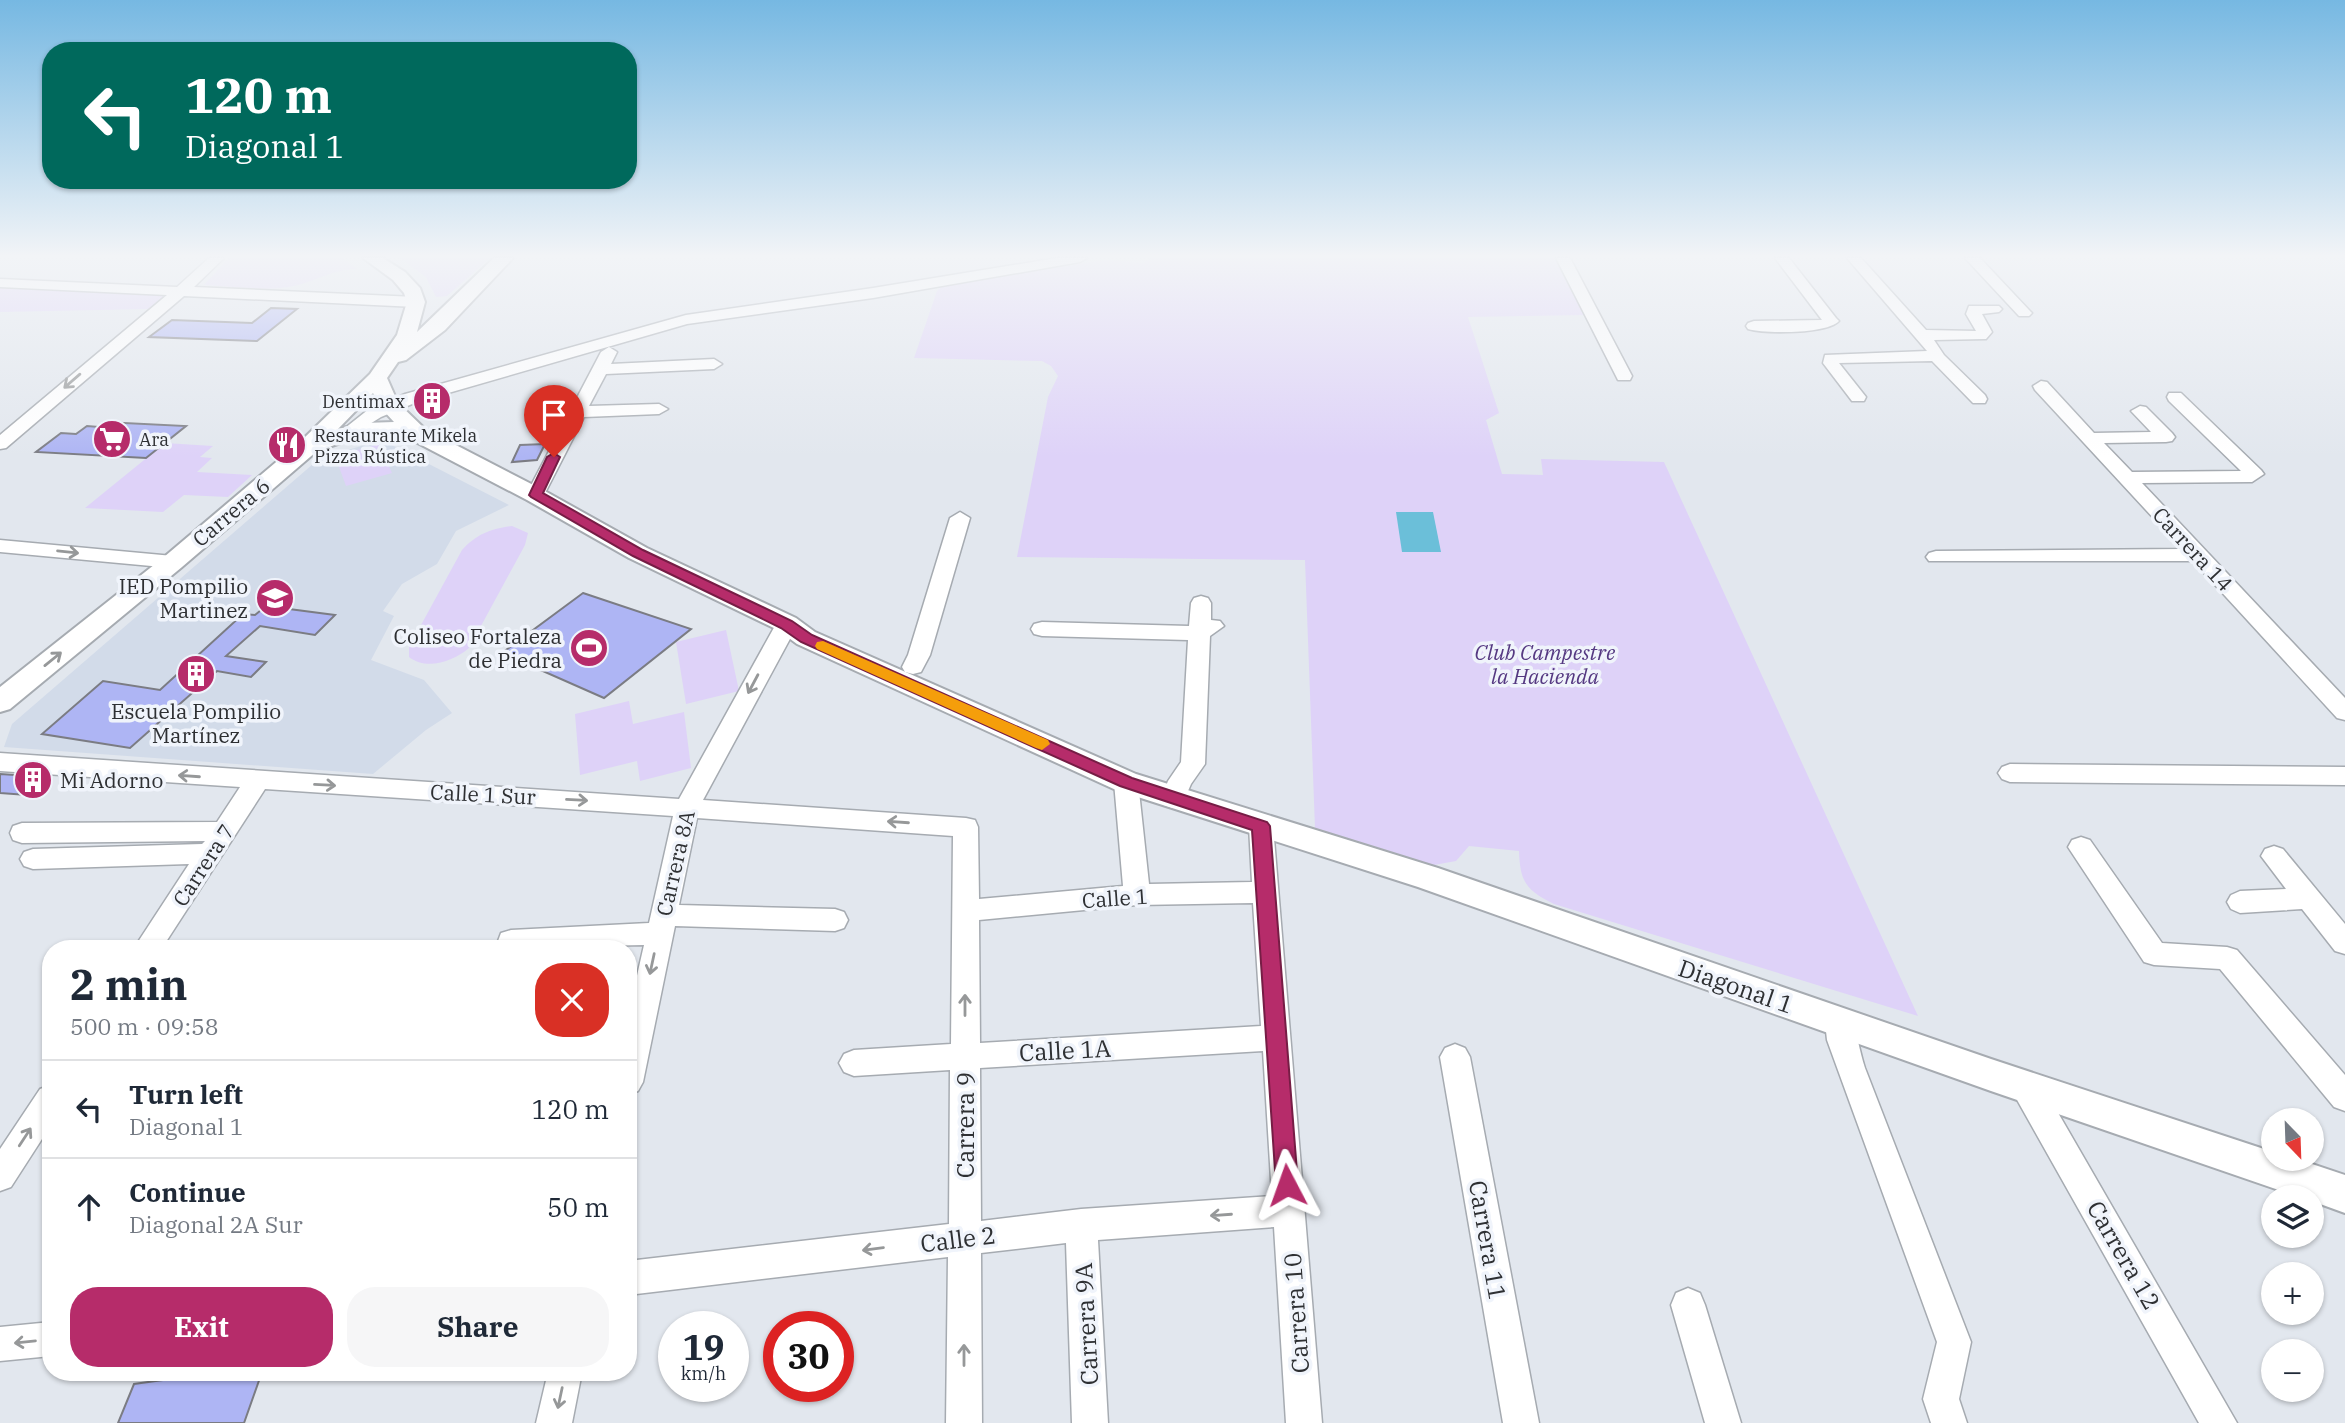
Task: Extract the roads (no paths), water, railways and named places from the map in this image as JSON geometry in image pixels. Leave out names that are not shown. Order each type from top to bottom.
[{"type":"main road","name":"Carrera 6","points":[[382,371],[407,334],[410,324]]},
{"type":"main road","name":"Carrera 6","points":[[0,702],[173,562],[309,446],[382,371],[438,324]]},
{"type":"main road","points":[[382,371],[389,405],[417,434]]},
{"type":"main road","points":[[309,446],[349,432],[391,428],[417,434]]},
{"type":"main road","name":"Diagonal 1","points":[[417,434],[535,495],[638,553],[786,624],[806,638],[1126,782],[1427,877],[2027,1088],[2345,1194]]},
{"type":"street","points":[[0,444],[142,324]]},
{"type":"street","points":[[349,432],[389,405],[671,324]]},
{"type":"street","points":[[1597,324],[1624,376]]},
{"type":"street","points":[[1754,325],[1825,324]]},
{"type":"street","points":[[1912,324],[1937,353],[1936,356],[1979,400]]},
{"type":"street","points":[[1921,335],[1980,336],[1984,332],[1980,324]]},
{"type":"street","points":[[535,495],[609,352]]},
{"type":"street","points":[[1858,397],[1830,363],[1831,358],[1936,356]]},
{"type":"street","points":[[600,369],[714,364]]},
{"type":"street","name":"Carrera 14","points":[[2041,386],[2345,712]]},
{"type":"street","points":[[2127,478],[2255,474],[2175,397]]},
{"type":"street","points":[[577,412],[659,409]]},
{"type":"street","points":[[2090,438],[2166,437],[2140,411]]},
{"type":"street","points":[[913,667],[960,518]]},
{"type":"street","points":[[0,546],[173,562]]},
{"type":"street","points":[[1936,557],[2199,555]]},
{"type":"street","points":[[1173,799],[1180,781],[1193,764],[1207,629],[1201,604]]},
{"type":"street","name":"Carrera 8A","points":[[637,1037],[687,807],[786,624]]},
{"type":"street","points":[[1042,629],[1207,629]]},
{"type":"street","name":"Calle 1 Sur","points":[[0,762],[966,827]]},
{"type":"street","points":[[2010,773],[2345,776]]},
{"type":"street","name":"Carrera 7","points":[[153,940],[257,781]]},
{"type":"street","points":[[1126,782],[1137,895]]},
{"type":"street","name":"Carrera 10","points":[[1261,826],[1304,1423]]},
{"type":"street","name":"Carrera 9","points":[[964,1423],[966,827]]},
{"type":"street","points":[[22,833],[225,831]]},
{"type":"street","points":[[2081,847],[2154,954],[2227,958],[2345,1097]]},
{"type":"street","points":[[33,859],[210,854]]},
{"type":"street","points":[[2274,856],[2325,908],[2345,943]]},
{"type":"street","name":"Calle 1","points":[[965,911],[1137,895],[1264,892]]},
{"type":"street","points":[[2240,902],[2325,908]]},
{"type":"street","points":[[520,940],[661,924],[835,920]]},
{"type":"street","points":[[1839,1022],[1841,1040],[1850,1068],[1954,1342],[1941,1399],[1949,1423]]},
{"type":"street","name":"Calle 1A","points":[[854,1063],[1275,1038]]},
{"type":"street","name":"Carrera 11","points":[[1455,1057],[1521,1423]]},
{"type":"street","name":"Carrera 12","points":[[2027,1088],[2220,1423]]},
{"type":"street","points":[[0,1176],[42,1112]]},
{"type":"street","name":"Calle 2","points":[[637,1277],[1081,1225],[1289,1210]]},
{"type":"street","name":"Carrera 9A","points":[[1081,1225],[1090,1423]]},
{"type":"street","points":[[1688,1305],[1723,1423]]},
{"type":"street","points":[[0,1344],[42,1340]]},
{"type":"street","points":[[554,1423],[563,1381]]},
{"type":"water","points":[[1396,512],[1433,512],[1441,552],[1402,552]]},
{"type":"place","name":"Dentimax","points":[[432,401]]},
{"type":"place","name":"Ara","points":[[112,439]]},
{"type":"place","name":"Restaurante Mikela Pizza Rústica","points":[[287,445]]},
{"type":"place","name":"IED Pompilio Martinez","points":[[275,598]]},
{"type":"place","name":"Coliseo Fortaleza de Piedra","points":[[589,648]]},
{"type":"place","name":"Escuela Pompilio Martínez","points":[[196,674]]},
{"type":"place","name":"Mi Adorno","points":[[33,780]]},
{"type":"park label","name":"Club Campestre la Hacienda","points":[[1545,664]]}]
